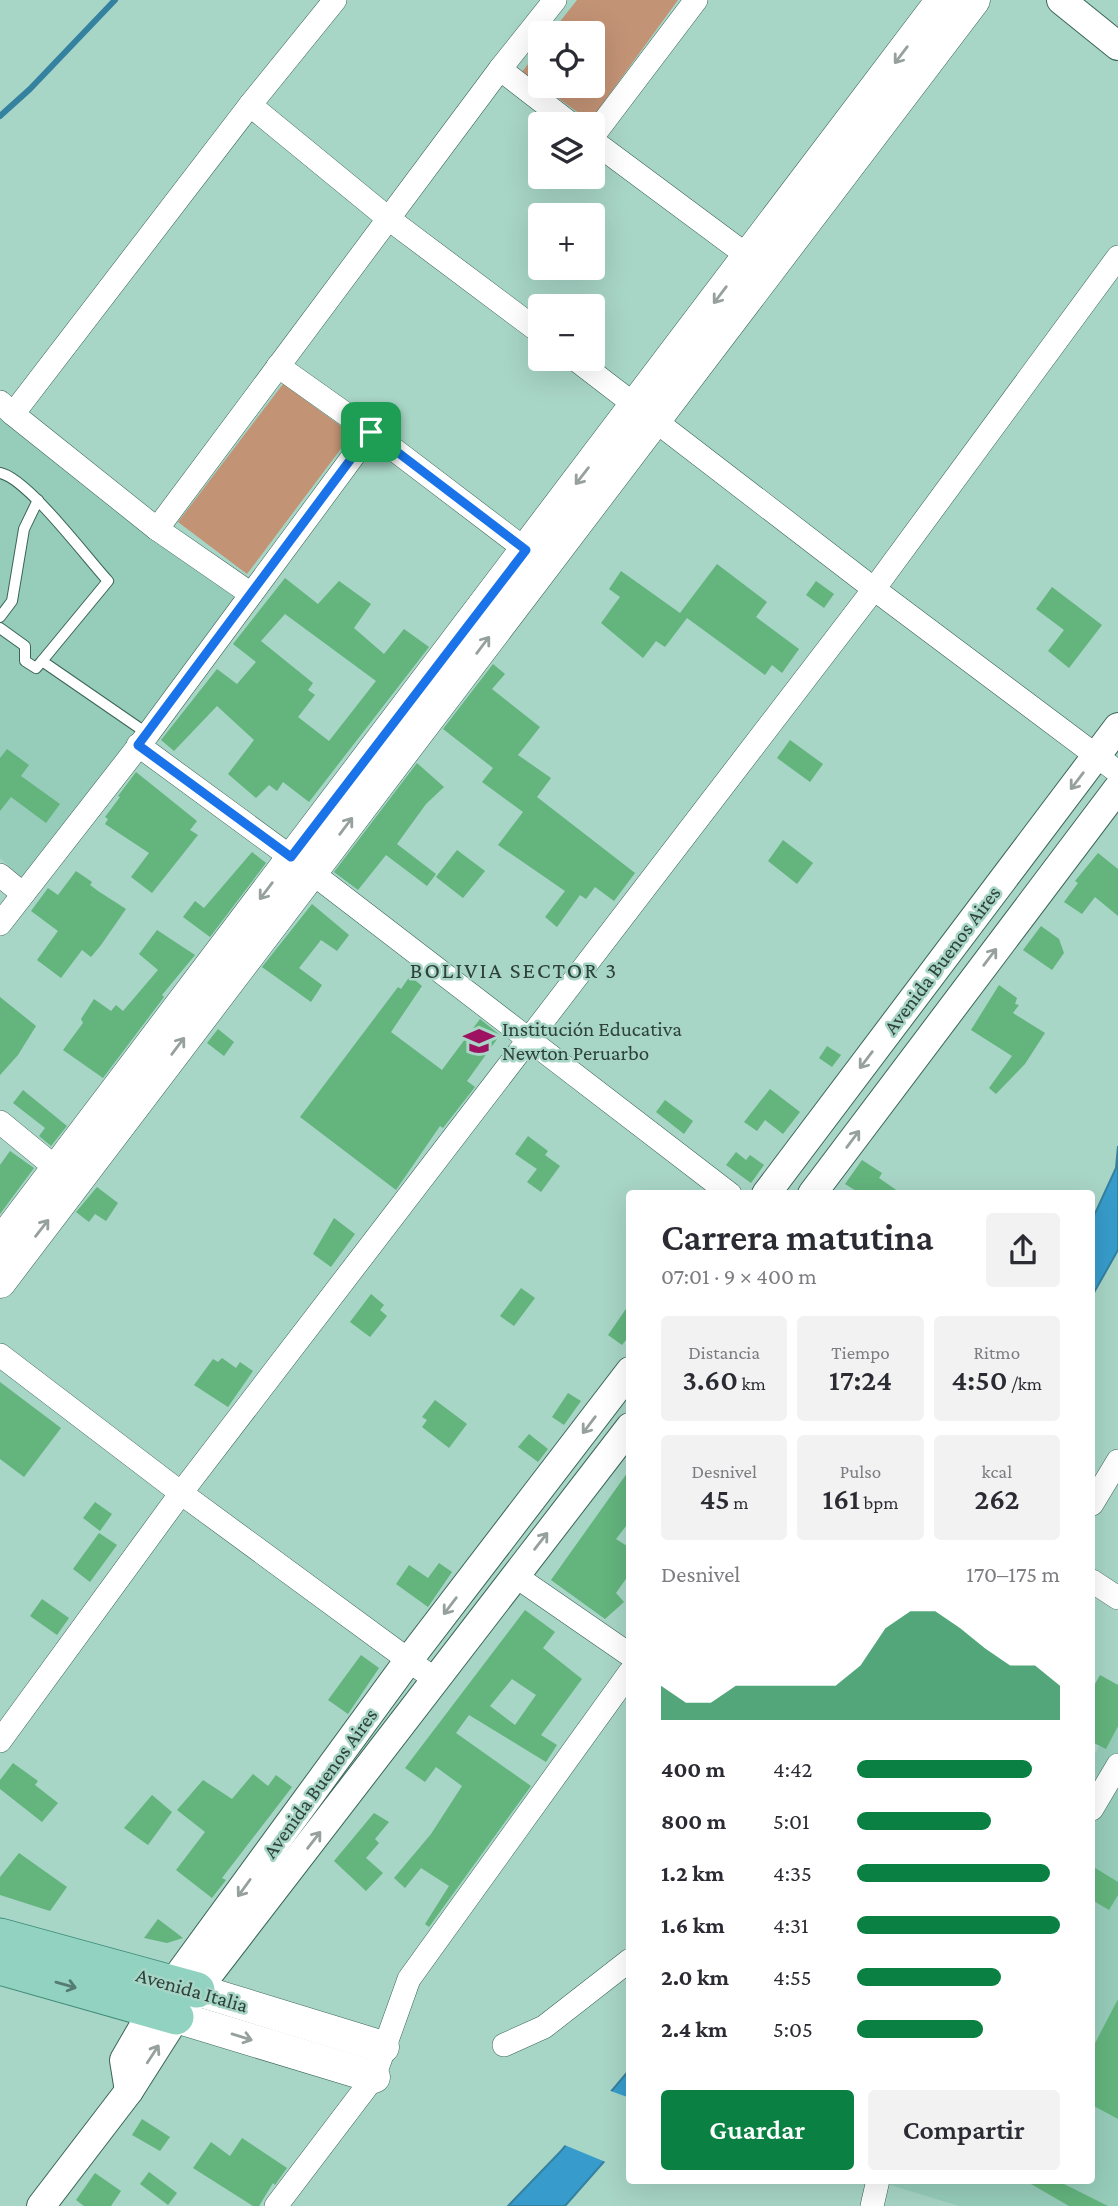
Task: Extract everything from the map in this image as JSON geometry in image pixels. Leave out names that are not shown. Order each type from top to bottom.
[{"type":"main road","points":[[0,1282],[526,550],[646,412],[749,257],[960,2]]},
{"type":"main road","points":[[0,1244],[57,1168],[301,864],[960,2]]},
{"type":"main road","name":"Avenida Italia","points":[[0,1936],[374,2077]]},
{"type":"main road","name":"Avenida Italia","points":[[0,1967],[175,2000],[383,2047]]},
{"type":"street","points":[[251,594],[157,529],[7,408],[335,0]]},
{"type":"street","points":[[157,529],[500,69],[555,0]]},
{"type":"street","points":[[605,123],[696,0]]},
{"type":"street","points":[[1060,0],[1118,46]]},
{"type":"street","points":[[500,69],[556,112]]},
{"type":"street","points":[[250,105],[389,219],[528,323]]},
{"type":"street","points":[[605,148],[749,257]]},
{"type":"street","points":[[0,1741],[181,1493],[527,1038],[874,589],[1118,257]]},
{"type":"street","points":[[278,366],[371,432],[526,550]]},
{"type":"street","points":[[591,371],[1107,764]]},
{"type":"street","points":[[0,924],[143,740],[371,432]]},
{"type":"street","name":"Avenida Buenos Aires","points":[[768,1190],[1107,764],[1118,727]]},
{"type":"street","points":[[143,740],[725,1190]]},
{"type":"street","name":"Avenida Buenos Aires","points":[[815,1190],[1118,788]]},
{"type":"street","points":[[0,875],[23,894]]},
{"type":"street","points":[[0,1122],[57,1168]]},
{"type":"street","points":[[0,1355],[181,1493],[437,1681]]},
{"type":"street","name":"Avenida Buenos Aires","points":[[175,2000],[408,1661],[626,1376]]},
{"type":"street","name":"Avenida Buenos Aires","points":[[41,2206],[129,2091],[124,2060],[437,1681],[514,1575],[626,1432]]},
{"type":"street","points":[[1095,1499],[1118,1461]]},
{"type":"street","points":[[514,1575],[626,1652]]},
{"type":"street","points":[[1095,1583],[1118,1598]]},
{"type":"street","points":[[275,2206],[374,2077],[409,1979],[626,1678]]},
{"type":"street","points":[[1095,1804],[1118,1765]]},
{"type":"street","points":[[504,2045],[544,2027],[626,1963]]},
{"type":"street","points":[[872,2206],[877,2184]]},
{"type":"lane","points":[[0,473],[21,483],[108,580],[36,668],[25,661],[25,646],[0,628]]},
{"type":"lane","points":[[0,617],[12,601],[23,530],[38,500]]},
{"type":"lane","points":[[42,661],[143,740]]},
{"type":"shaded area","points":[[577,0],[678,0],[597,112],[577,112],[558,98],[605,98],[605,21],[560,21]]},
{"type":"shaded area","points":[[528,64],[528,76],[522,72]]},
{"type":"shaded area","points":[[283,384],[352,434],[247,574],[178,522]]},
{"type":"shaded area","points":[[0,412],[236,599],[23,878],[0,858]]},
{"type":"shaded area","points":[[1118,1712],[1118,2206],[959,2206],[887,2184],[1095,2184],[1095,1754]]},
{"type":"water","points":[[1118,1146],[1118,1250],[1095,1291],[1095,1214],[1116,1168]]},
{"type":"water","points":[[626,2074],[626,2137],[565,2206],[508,2206],[561,2151]]},
{"type":"pier","points":[[608,2090],[626,2097],[626,2142],[608,2163],[562,2144]]},
{"type":"building","points":[[717,564],[767,602],[756,617],[799,649],[782,673],[772,665],[765,675],[687,618],[665,647],[656,641],[643,658],[601,623],[620,597],[609,589],[621,571],[680,613]]},
{"type":"building","points":[[285,578],[318,604],[339,581],[371,604],[354,628],[384,654],[404,629],[429,647],[309,802],[283,782],[277,791],[269,785],[256,798],[228,774],[254,740],[217,706],[174,751],[161,740],[217,669],[237,684],[256,662],[233,644]],"holes":[[[285,614],[376,681],[329,741],[298,717],[315,695],[308,690],[313,683],[261,641]]]},
{"type":"building","points":[[816,581],[834,594],[824,608],[806,595]]},
{"type":"building","points":[[1052,587],[1102,625],[1069,668],[1048,651],[1064,630],[1036,609]]},
{"type":"building","points":[[493,664],[505,674],[492,689],[540,727],[518,755],[551,778],[537,797],[635,873],[614,901],[595,887],[586,899],[580,895],[557,927],[545,917],[565,891],[498,845],[523,812],[482,782],[493,768],[443,729]]},
{"type":"building","points":[[790,740],[823,764],[810,782],[777,758]]},
{"type":"building","points":[[7,749],[29,765],[21,776],[60,804],[46,823],[11,797],[0,811],[0,758]]},
{"type":"building","points":[[417,763],[444,787],[426,804],[397,844],[436,874],[427,886],[386,855],[358,890],[334,872]]},
{"type":"building","points":[[136,772],[197,821],[190,830],[198,835],[152,893],[131,877],[149,853],[105,824],[108,819],[105,817]]},
{"type":"building","points":[[783,840],[813,863],[797,884],[768,861]]},
{"type":"building","points":[[457,850],[485,871],[463,898],[436,877]]},
{"type":"building","points":[[252,852],[266,863],[210,937],[183,917],[195,901],[204,908]]},
{"type":"building","points":[[1098,853],[1118,869],[1118,916],[1095,897],[1082,914],[1064,902],[1078,883],[1075,881]]},
{"type":"building","points":[[76,871],[92,882],[90,885],[126,909],[91,957],[82,950],[61,978],[37,960],[58,931],[31,911],[48,888],[58,895]]},
{"type":"building","points":[[312,904],[349,935],[337,951],[321,940],[299,968],[322,985],[311,1002],[262,967]]},
{"type":"building","points":[[1041,926],[1059,939],[1064,953],[1052,970],[1023,950]]},
{"type":"building","points":[[157,930],[195,955],[162,995],[164,997],[103,1078],[63,1050],[83,1023],[81,1019],[94,999],[111,1011],[116,1005],[123,1011],[158,970],[139,954]]},
{"type":"building","points":[[410,976],[422,986],[391,1032],[442,1070],[480,1019],[500,1035],[467,1081],[475,1087],[443,1128],[440,1126],[396,1190],[300,1117],[398,987],[401,989]]},
{"type":"building","points":[[999,985],[1017,998],[1015,1004],[1019,1005],[1013,1013],[1045,1033],[1025,1064],[996,1094],[989,1088],[1012,1056],[971,1030]]},
{"type":"building","points":[[0,997],[36,1026],[18,1055],[0,1075]]},
{"type":"building","points":[[218,1029],[234,1042],[224,1056],[207,1043]]},
{"type":"building","points":[[827,1046],[841,1055],[832,1067],[819,1058]]},
{"type":"building","points":[[770,1089],[800,1112],[783,1134],[765,1120],[757,1131],[744,1122]]},
{"type":"building","points":[[23,1090],[67,1126],[51,1146],[39,1136],[45,1128],[13,1103]]},
{"type":"building","points":[[665,1100],[693,1121],[684,1134],[656,1112]]},
{"type":"building","points":[[528,1136],[548,1151],[545,1155],[560,1166],[541,1192],[527,1182],[537,1169],[515,1154]]},
{"type":"building","points":[[10,1151],[34,1168],[0,1214],[0,1165]]},
{"type":"building","points":[[736,1152],[746,1160],[750,1155],[764,1165],[751,1183],[726,1165]]},
{"type":"building","points":[[862,1160],[882,1173],[879,1178],[896,1190],[855,1190],[845,1184]]},
{"type":"building","points":[[97,1187],[118,1203],[106,1221],[95,1214],[89,1222],[76,1212]]},
{"type":"building","points":[[334,1218],[355,1234],[331,1267],[313,1254]]},
{"type":"building","points":[[521,1288],[535,1298],[514,1326],[500,1316]]},
{"type":"building","points":[[371,1294],[384,1305],[380,1310],[387,1316],[370,1337],[350,1322]]},
{"type":"building","points":[[626,1309],[626,1340],[622,1345],[608,1335]]},
{"type":"building","points":[[222,1358],[236,1368],[240,1362],[253,1371],[228,1407],[194,1385],[213,1359],[218,1362]]},
{"type":"building","points":[[0,1382],[61,1428],[24,1477],[0,1459]]},
{"type":"building","points":[[568,1393],[581,1401],[564,1425],[552,1417]]},
{"type":"building","points":[[435,1400],[467,1424],[449,1448],[422,1427],[427,1420],[422,1417]]},
{"type":"building","points":[[529,1434],[548,1449],[538,1462],[518,1447]]},
{"type":"building","points":[[626,1475],[626,1526],[616,1539],[626,1545],[626,1579],[616,1593],[624,1602],[605,1619],[551,1580]]},
{"type":"building","points":[[95,1502],[112,1514],[100,1531],[83,1518]]},
{"type":"building","points":[[99,1533],[117,1545],[90,1582],[73,1569]]},
{"type":"building","points":[[439,1563],[452,1572],[428,1607],[396,1584],[409,1565],[428,1578]]},
{"type":"building","points":[[42,1599],[69,1618],[57,1635],[30,1616]]},
{"type":"building","points":[[525,1610],[555,1632],[543,1648],[582,1679],[541,1735],[557,1745],[546,1762],[469,1715],[456,1733],[531,1786],[429,1927],[425,1924],[449,1886],[421,1868],[405,1888],[394,1878],[431,1834],[462,1786],[436,1767],[425,1782],[405,1768]],"holes":[[[512,1679],[536,1695],[515,1725],[490,1706]]]},
{"type":"building","points":[[361,1655],[379,1668],[348,1714],[328,1700]]},
{"type":"building","points":[[1100,1675],[1118,1685],[1118,1726],[1106,1749],[1095,1744],[1095,1684]]},
{"type":"building","points":[[13,1763],[38,1781],[35,1785],[58,1803],[42,1822],[0,1789],[0,1780]]},
{"type":"building","points":[[253,1774],[268,1786],[276,1775],[292,1787],[222,1878],[226,1880],[212,1898],[176,1870],[205,1832],[177,1810],[203,1780],[232,1799]]},
{"type":"building","points":[[152,1795],[172,1812],[148,1845],[124,1828]]},
{"type":"building","points":[[374,1813],[389,1822],[375,1839],[379,1843],[366,1858],[383,1873],[366,1891],[334,1861]]},
{"type":"building","points":[[19,1853],[67,1887],[50,1911],[0,1895],[0,1877]]},
{"type":"building","points":[[1095,1868],[1118,1882],[1118,1895],[1109,1910],[1095,1902]]},
{"type":"building","points":[[158,1919],[183,1938],[167,1943],[144,1938]]},
{"type":"building","points":[[1118,1999],[1118,2119],[1095,2107],[1095,2043]]},
{"type":"building","points":[[142,2119],[170,2137],[160,2151],[132,2135]]},
{"type":"building","points":[[242,2138],[287,2168],[275,2185],[273,2183],[259,2206],[253,2206],[193,2168],[211,2142],[230,2156]]},
{"type":"building","points":[[149,2172],[177,2193],[168,2205],[140,2184]]},
{"type":"building","points":[[95,2173],[121,2191],[111,2206],[84,2206],[76,2200]]},
{"type":"building","points":[[1031,2184],[1064,2184],[1108,2206],[1069,2206]]},
{"type":"waterway","points":[[0,116],[30,89],[115,0]]},
{"type":"place","name":"Institución Educativa Newton Peruarbo","points":[[479,1041]]},
{"type":"district","name":"BOLIVIA SECTOR 3","points":[[514,970]]},
{"type":"route","points":[[371,432],[526,550],[291,857],[138,745],[371,432]]}]
